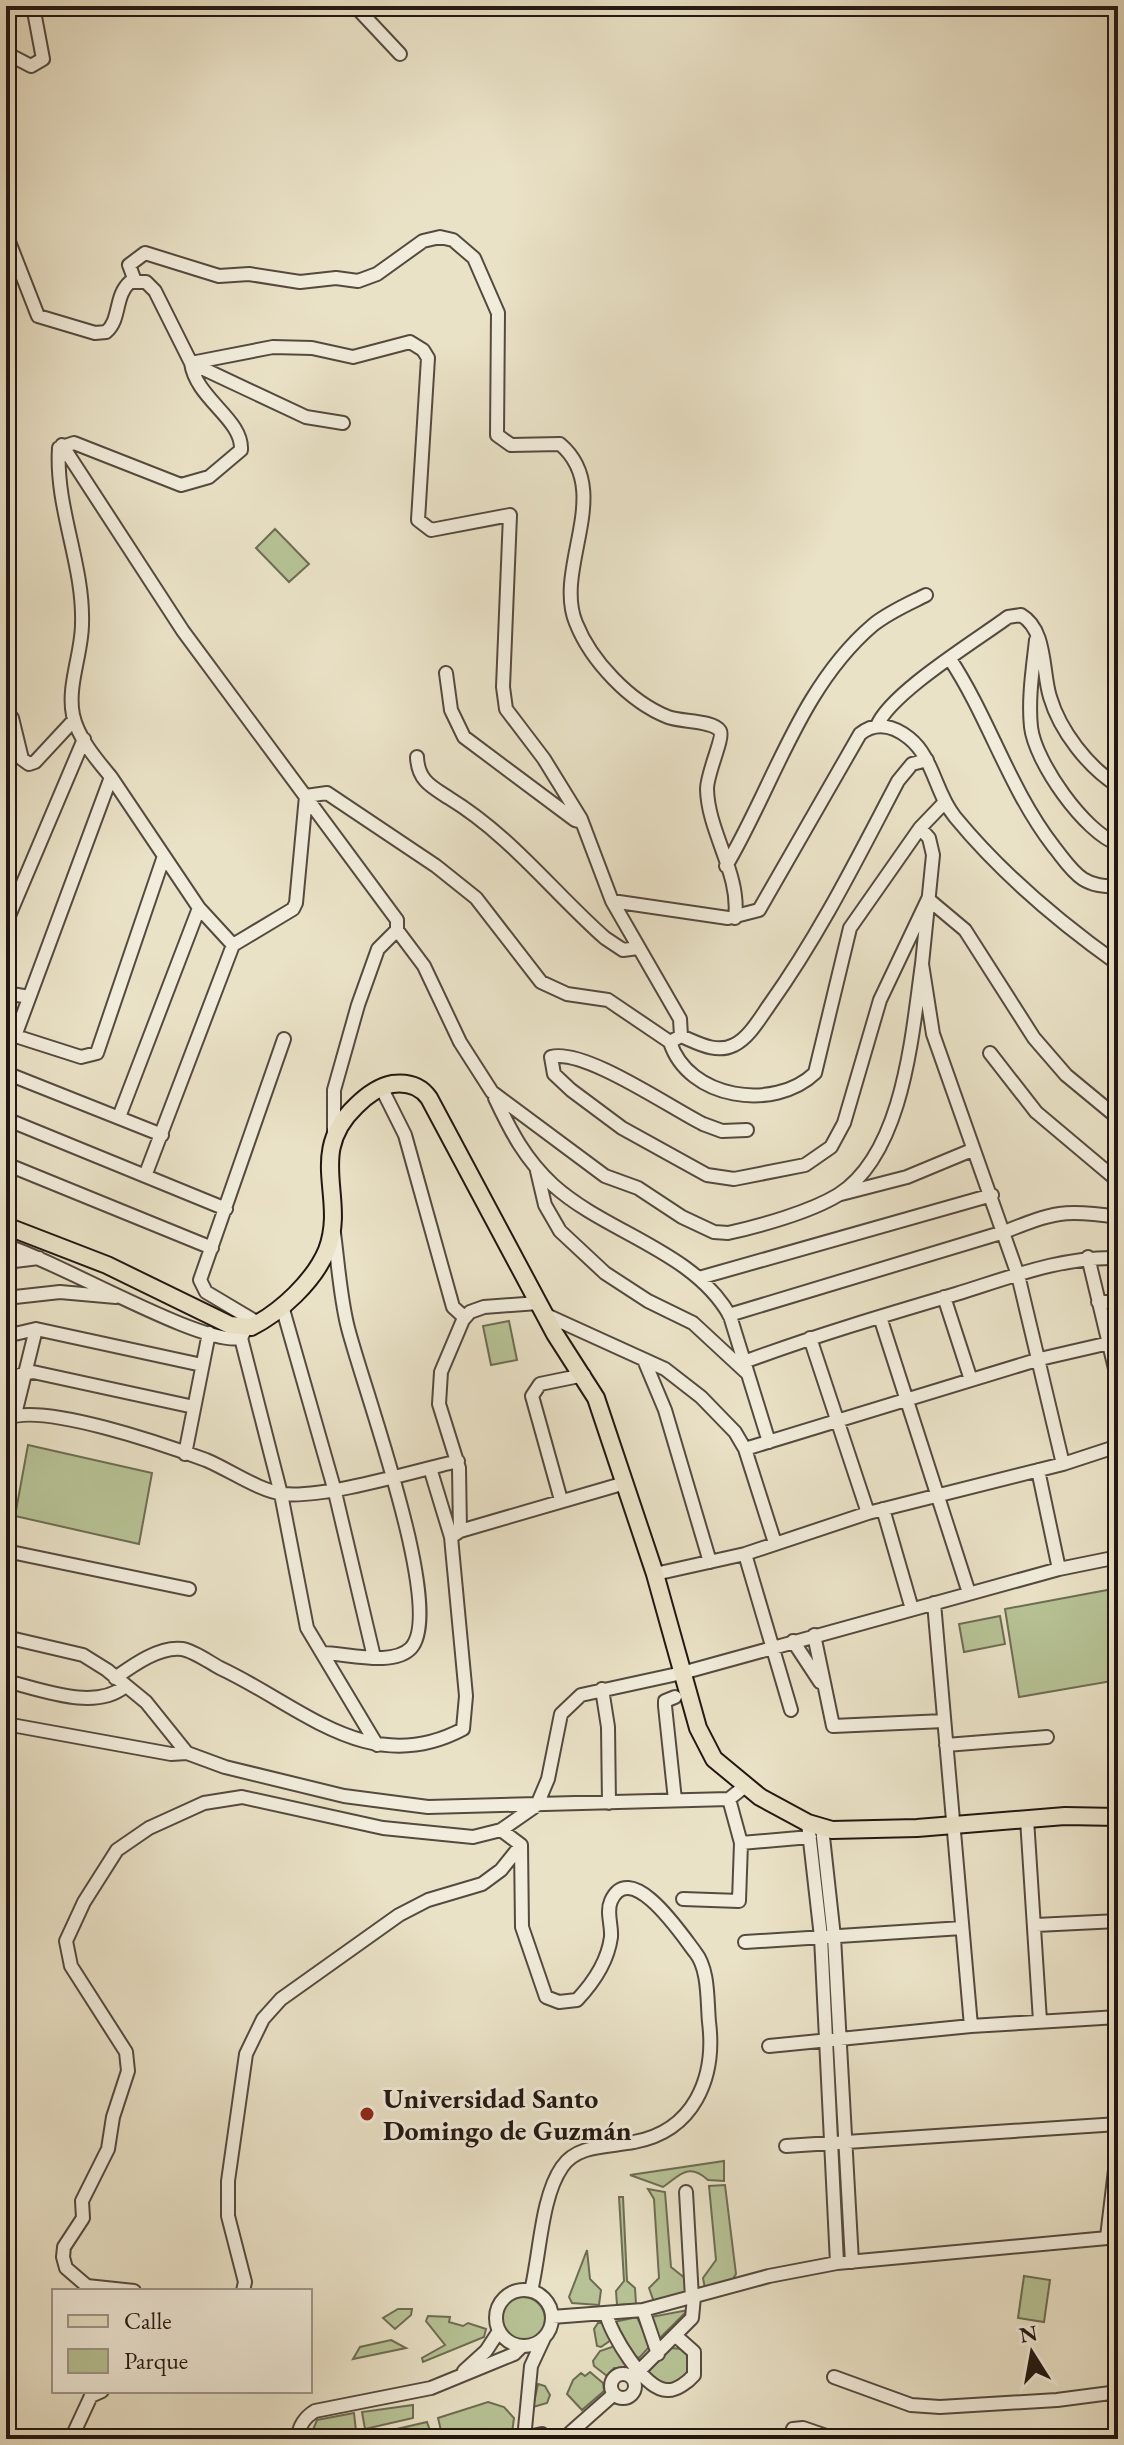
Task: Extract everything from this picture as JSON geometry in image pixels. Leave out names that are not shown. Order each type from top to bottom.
[{"type":"main road","points":[[6,1226],[107,1265],[230,1325],[248,1330],[282,1306],[320,1263],[332,1222],[328,1163],[334,1136],[351,1111],[381,1087],[413,1085],[429,1098],[541,1308],[584,1375],[607,1426],[655,1574],[705,1746],[714,1759],[744,1787],[813,1829],[858,1830],[1027,1819],[1118,1817]]},
{"type":"street","points":[[6,53],[31,66],[42,61],[44,53],[33,6]]},
{"type":"street","points":[[355,6],[400,54]]},
{"type":"street","points":[[6,234],[31,291],[35,310],[42,318],[95,333],[106,332],[113,324],[123,289],[135,281],[146,282],[155,291],[191,363],[198,387],[240,434],[241,450],[209,477],[181,485],[89,447],[74,443],[62,445]]},
{"type":"street","points":[[135,281],[129,265],[145,253],[219,276],[249,274],[300,282],[368,279],[428,239],[453,240],[466,250],[481,271],[500,322],[495,399],[497,435],[511,445],[560,444],[575,461],[582,477],[584,495],[572,602],[577,626],[603,664],[637,699],[669,717],[713,726],[720,732],[722,741],[710,765],[707,791],[735,891],[735,918]]},
{"type":"street","points":[[191,363],[273,347],[312,348],[353,357],[399,343],[410,342],[423,350],[428,358],[418,520],[431,530],[510,515],[503,687],[506,709],[544,759],[582,822],[612,901],[680,1019],[675,1039],[680,1065],[691,1075],[737,1096],[760,1097],[803,1084],[815,1073],[850,928],[920,828],[944,803]]},
{"type":"street","points":[[191,363],[306,417],[343,423]]},
{"type":"street","points":[[62,445],[58,452],[64,510],[75,546],[83,625],[72,709],[74,720],[199,908],[233,945]]},
{"type":"street","points":[[62,445],[183,631],[397,920],[397,930],[424,966],[460,1042],[492,1092],[519,1149],[536,1168],[583,1207],[699,1278],[720,1298],[729,1315],[769,1442]]},
{"type":"street","points":[[726,866],[754,819],[783,750],[822,686],[873,625],[926,595]]},
{"type":"street","points":[[877,726],[888,707],[950,659],[1012,615],[1026,617],[1037,637],[1050,697],[1059,718],[1092,765],[1118,786]]},
{"type":"street","points":[[1037,637],[1030,687],[1031,729],[1036,745],[1058,784],[1092,830],[1118,844]]},
{"type":"street","points":[[950,659],[969,688],[1009,779],[1035,823],[1077,875],[1091,883],[1118,887]]},
{"type":"street","points":[[446,673],[451,710],[464,737],[575,820],[582,822]]},
{"type":"street","points":[[6,712],[11,715],[22,759],[29,764],[35,762],[74,720]]},
{"type":"street","points":[[612,901],[735,918],[764,907],[801,834],[860,734],[877,726],[889,727],[908,737],[927,760],[944,803],[1015,880],[1079,936],[1118,964]]},
{"type":"street","points":[[6,923],[84,739]]},
{"type":"street","points":[[417,757],[420,774],[430,787],[505,838],[605,938],[623,950],[638,948]]},
{"type":"street","points":[[306,796],[327,793],[436,866],[476,898],[541,982],[567,994],[608,1000],[675,1039],[722,1049],[735,1045],[750,1031],[814,938],[898,781],[912,764],[927,760]]},
{"type":"street","points":[[111,777],[29,997],[10,1034],[81,1057],[97,1053],[164,856]]},
{"type":"street","points":[[145,1176],[233,945],[293,909],[296,903],[306,796]]},
{"type":"street","points":[[838,1195],[867,1169],[903,1093],[922,964],[933,855],[929,838],[920,828]]},
{"type":"street","points":[[928,899],[974,942],[1034,1038],[1066,1075],[1118,1118]]},
{"type":"street","points":[[747,1130],[722,1131],[703,1124],[588,1061],[560,1054],[551,1057],[554,1074],[571,1090],[622,1128],[707,1175],[734,1179],[805,1165],[831,1147],[844,1123],[880,1000],[928,899]]},
{"type":"street","points":[[119,1117],[199,908]]},
{"type":"street","points":[[334,1136],[334,1090],[358,1005],[378,949],[397,930]]},
{"type":"street","points":[[922,964],[933,1034],[1018,1275],[1063,1464]]},
{"type":"street","points":[[6,993],[29,997]]},
{"type":"street","points":[[284,1039],[201,1287],[248,1330],[307,1628],[377,1745]]},
{"type":"street","points":[[990,1053],[1036,1112],[1118,1181]]},
{"type":"street","points":[[6,1073],[162,1135]]},
{"type":"street","points":[[381,1087],[405,1135],[453,1307],[464,1317]]},
{"type":"street","points":[[492,1092],[605,1176],[638,1188],[682,1217],[714,1232],[742,1230],[838,1195],[907,1177],[972,1150]]},
{"type":"street","points":[[6,1119],[226,1209]]},
{"type":"street","points":[[6,1164],[212,1248]]},
{"type":"street","points":[[536,1168],[545,1205],[560,1231],[605,1273],[648,1301],[693,1323],[746,1368]]},
{"type":"street","points":[[699,1278],[992,1195]]},
{"type":"street","points":[[729,1315],[1004,1232],[1044,1216],[1072,1210],[1118,1217]]},
{"type":"street","points":[[322,1653],[374,1657],[402,1655],[416,1641],[420,1613],[415,1563],[347,1324],[332,1222]]},
{"type":"street","points":[[6,1246],[42,1258],[209,1333],[248,1330]]},
{"type":"street","points":[[746,1368],[810,1338],[1018,1275],[1088,1257],[1118,1258]]},
{"type":"street","points":[[1088,1257],[1098,1302],[1113,1342],[1118,1381]]},
{"type":"street","points":[[6,1262],[42,1258]]},
{"type":"street","points":[[6,1298],[60,1292],[123,1297]]},
{"type":"street","points":[[944,1297],[971,1380]]},
{"type":"street","points":[[1098,1302],[1118,1302]]},
{"type":"street","points":[[282,1306],[334,1488],[374,1657]]},
{"type":"street","points":[[6,1681],[92,1699],[109,1696],[119,1682],[163,1652],[182,1649],[239,1676],[312,1721],[377,1745],[431,1742],[463,1729],[466,1696],[455,1534],[458,1461],[441,1412],[439,1387],[464,1317],[484,1307],[541,1308],[683,1381],[735,1432],[745,1449],[775,1543]]},
{"type":"street","points":[[880,1317],[941,1495],[969,1593]]},
{"type":"street","points":[[36,1329],[10,1416],[56,1415],[185,1454],[281,1494],[334,1488],[458,1461]]},
{"type":"street","points":[[6,1336],[36,1329],[202,1365]]},
{"type":"street","points":[[185,1454],[209,1333]]},
{"type":"street","points":[[810,1338],[868,1513]]},
{"type":"street","points":[[745,1449],[1040,1359],[1113,1342]]},
{"type":"street","points":[[644,1360],[665,1410],[710,1562]]},
{"type":"street","points":[[6,1378],[25,1372],[99,1384],[194,1407]]},
{"type":"street","points":[[561,1500],[532,1396],[540,1384],[584,1375]]},
{"type":"street","points":[[655,1574],[745,1554],[868,1513],[1063,1464],[1118,1446]]},
{"type":"street","points":[[430,1468],[455,1534]]},
{"type":"street","points":[[1038,1470],[1059,1569]]},
{"type":"street","points":[[455,1534],[625,1483]]},
{"type":"street","points":[[883,1509],[912,1609]]},
{"type":"street","points":[[6,1551],[189,1589]]},
{"type":"street","points":[[745,1554],[769,1647],[791,1710]]},
{"type":"street","points":[[115,2289],[87,2286],[66,2268],[63,2257],[64,2247],[83,2218],[82,2201],[108,2149],[113,2117],[128,2071],[126,2052],[71,1966],[66,1941],[84,1902],[117,1850],[149,1828],[204,1803],[242,1797],[416,1832],[473,1837],[501,1830],[537,1805],[548,1779],[561,1714],[581,1695],[682,1673],[1059,1569],[1118,1557]]},
{"type":"street","points":[[934,1603],[971,2026]]},
{"type":"street","points":[[814,1635],[833,1726],[944,1721]]},
{"type":"street","points":[[6,1637],[83,1655],[146,1702],[187,1753]]},
{"type":"street","points":[[793,1641],[824,1688]]},
{"type":"street","points":[[602,1689],[608,1727],[609,1803]]},
{"type":"street","points":[[675,1697],[669,1698],[665,1706],[675,1800]]},
{"type":"street","points":[[6,1724],[171,1754],[187,1753],[225,1767],[344,1796],[428,1807],[729,1799],[744,1787]]},
{"type":"street","points":[[946,1745],[1047,1737]]},
{"type":"street","points":[[683,1899],[739,1901],[741,1843],[729,1799]]},
{"type":"street","points":[[1027,1819],[1040,2021]]},
{"type":"street","points":[[741,1843],[813,1829],[841,2039],[852,2262]]},
{"type":"street","points":[[501,1830],[521,1845]]},
{"type":"street","points":[[243,2289],[243,2270],[228,2216],[228,2181],[246,2054],[263,2019],[281,1999],[399,1915],[428,1900],[482,1884],[501,1870],[521,1845]]},
{"type":"street","points":[[521,1845],[522,1927],[546,1997],[559,2002],[577,2000],[585,1991],[607,1955],[611,1935],[609,1903],[615,1894],[627,1890],[647,1895],[669,1916],[702,1963],[710,2031],[708,2077],[692,2109],[668,2128],[639,2141],[588,2148],[562,2165],[550,2195],[531,2291]]},
{"type":"street","points":[[1036,1925],[1118,1921]]},
{"type":"street","points":[[745,1942],[962,1928]]},
{"type":"street","points":[[828,1937],[826,2040],[837,2263]]},
{"type":"street","points":[[769,2046],[971,2026],[1118,2017]]},
{"type":"street","points":[[786,2146],[1118,2124]]},
{"type":"street","points":[[552,2317],[643,2310],[769,2276],[837,2263],[1112,2237],[1118,2145]]},
{"type":"street","points":[[570,2433],[614,2394],[621,2397],[632,2393],[636,2374],[692,2318],[686,2192]]},
{"type":"street","points":[[522,2346],[511,2343],[499,2331],[496,2314],[500,2303],[509,2295],[531,2291],[542,2296],[552,2317],[531,2366],[522,2439],[542,2434]]},
{"type":"street","points":[[643,2310],[658,2354]]},
{"type":"street","points":[[606,2313],[636,2374],[665,2390],[689,2381],[696,2367],[694,2352],[676,2336]]},
{"type":"street","points":[[456,2379],[486,2351],[499,2331]]},
{"type":"street","points":[[298,2439],[305,2419],[315,2411],[431,2388],[514,2354],[522,2346],[544,2338]]},
{"type":"street","points":[[834,2377],[911,2405],[940,2407],[1057,2400],[1118,2391],[1118,2418]]},
{"type":"street","points":[[71,2439],[91,2396],[98,2393]]},
{"type":"street","points":[[789,2439],[793,2429],[803,2428],[835,2439]]},
{"type":"green space","points":[[275,529],[309,564],[289,582],[256,548]]},
{"type":"green space","points":[[509,1321],[517,1360],[491,1365],[483,1326]]},
{"type":"green space","points":[[28,1445],[152,1473],[139,1544],[15,1516]]},
{"type":"green space","points":[[1118,1588],[1118,1680],[1019,1697],[1005,1609]]},
{"type":"green space","points":[[1000,1616],[1005,1644],[964,1652],[959,1624]]},
{"type":"green space","points":[[724,2161],[724,2181],[708,2180],[701,2174],[689,2171],[663,2187],[630,2175]]},
{"type":"green space","points":[[725,2185],[736,2274],[732,2280],[705,2289],[703,2278],[716,2260],[709,2186]]},
{"type":"green space","points":[[648,2189],[665,2192],[671,2267],[686,2279],[686,2295],[654,2302],[649,2288],[659,2278],[654,2199]]},
{"type":"green space","points":[[619,2197],[623,2197],[627,2281],[635,2288],[636,2304],[617,2305],[616,2291],[624,2281]]},
{"type":"green space","points":[[587,2250],[590,2279],[601,2290],[599,2305],[572,2303],[569,2297]]},
{"type":"green space","points":[[1024,2276],[1050,2280],[1044,2322],[1018,2318]]},
{"type":"green space","points":[[523,2297],[539,2303],[545,2319],[539,2335],[523,2341],[507,2335],[501,2319],[507,2303]]},
{"type":"green space","points":[[398,2309],[412,2309],[411,2315],[395,2329],[383,2318]]},
{"type":"green space","points":[[688,2310],[658,2340],[651,2317]]},
{"type":"green space","points":[[428,2316],[450,2317],[449,2322],[463,2326],[468,2323],[486,2329],[484,2337],[423,2362],[422,2358],[445,2345],[426,2321]]},
{"type":"green space","points":[[637,2317],[650,2346],[639,2358],[632,2355],[614,2322]]},
{"type":"green space","points":[[598,2323],[605,2323],[611,2340],[601,2347],[597,2346],[594,2329]]},
{"type":"green space","points":[[391,2340],[406,2348],[353,2359],[360,2347]]},
{"type":"green space","points":[[615,2346],[631,2365],[628,2369],[614,2368],[607,2376],[594,2366],[593,2361],[600,2351]]},
{"type":"green space","points":[[670,2348],[683,2349],[691,2357],[692,2373],[666,2388],[648,2372]]},
{"type":"green space","points":[[590,2372],[603,2383],[604,2391],[582,2410],[567,2394],[573,2380],[581,2373],[585,2376]]},
{"type":"green space","points":[[538,2384],[545,2386],[550,2395],[547,2403],[533,2407]]},
{"type":"green space","points":[[488,2402],[504,2407],[514,2418],[512,2433],[443,2439],[438,2418]]},
{"type":"green space","points":[[413,2405],[413,2418],[365,2429],[362,2412]]},
{"type":"green space","points":[[354,2413],[356,2431],[322,2439],[310,2437],[317,2420]]},
{"type":"green space","points":[[427,2422],[433,2439],[367,2439],[371,2435]]},
{"type":"place","name":"Universidad Santo Domingo de Guzmán","points":[[367,2114]]}]
